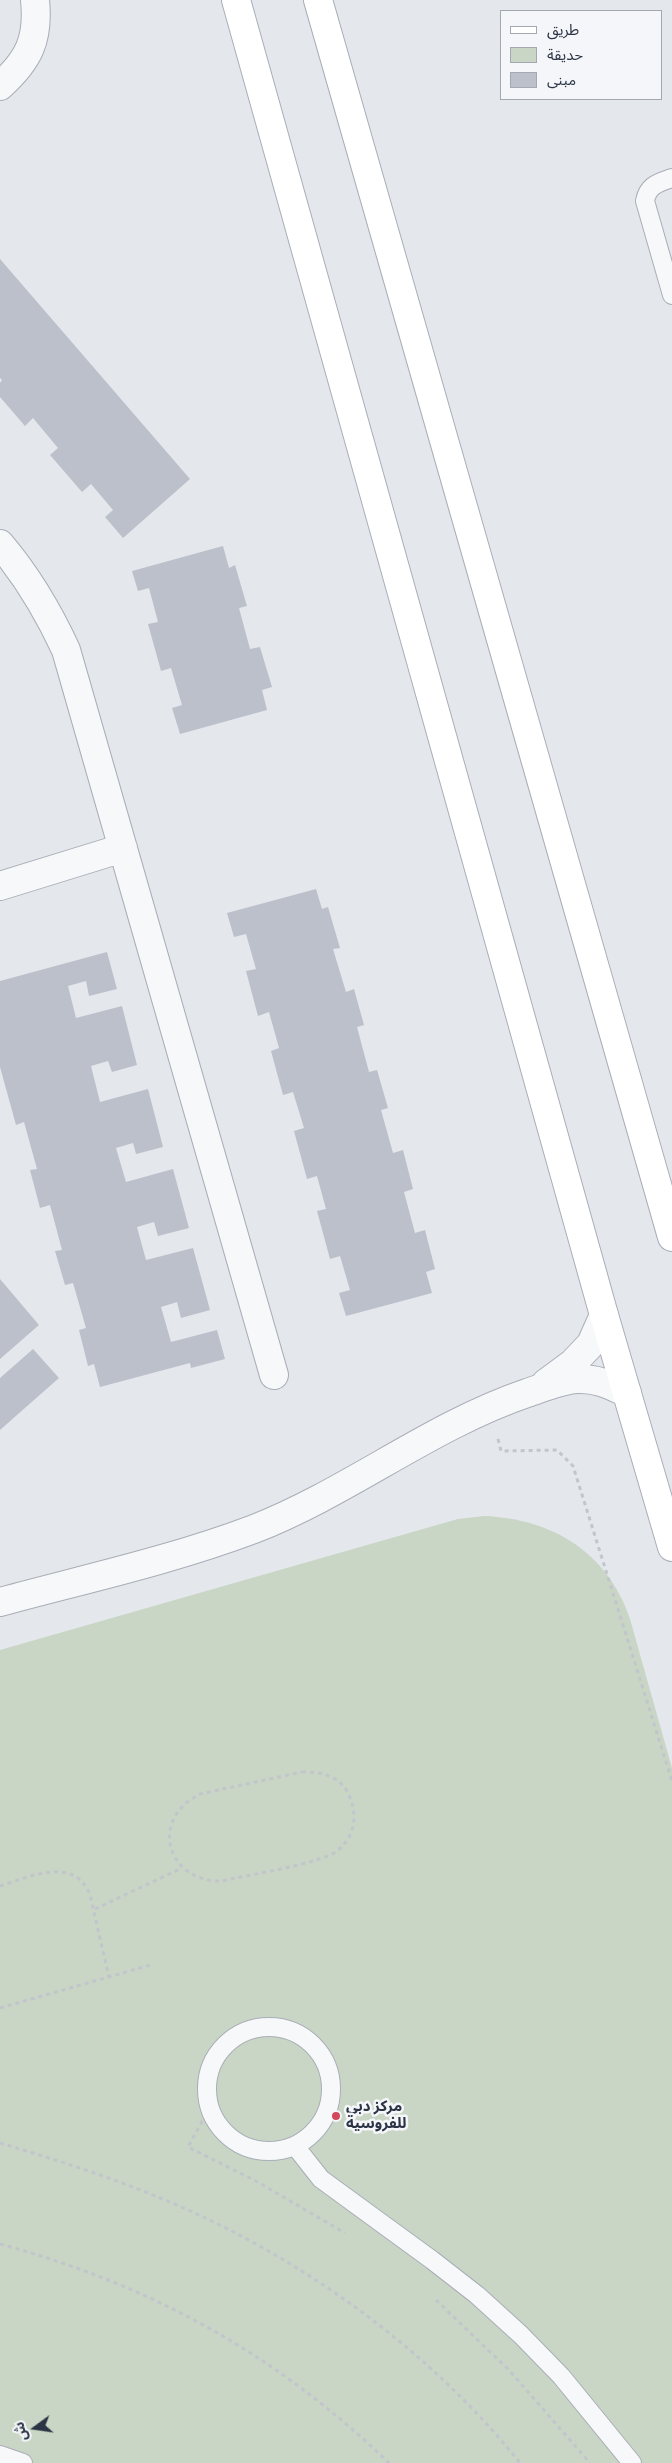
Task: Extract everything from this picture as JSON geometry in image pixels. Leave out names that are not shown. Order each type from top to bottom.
[{"type":"main road","points":[[236,0],[604,1315],[672,1546]]},
{"type":"main road","points":[[318,0],[672,1236]]},
{"type":"street","points":[[0,86],[25,60],[33,41],[37,21],[35,0]]},
{"type":"street","points":[[0,544],[32,585],[51,617],[66,650],[274,1375]]},
{"type":"street","points":[[0,886],[123,848]]},
{"type":"street","points":[[537,1390],[573,1363],[591,1344],[604,1315]]},
{"type":"street","points":[[0,1602],[171,1556],[255,1528],[326,1496],[490,1406],[537,1390],[576,1379],[600,1380],[627,1393]]},
{"type":"lane","points":[[672,178],[654,184],[646,191],[645,201],[672,295]]},
{"type":"lane","points":[[260,2028],[278,2028],[294,2033],[309,2042],[321,2055],[328,2071],[331,2089],[329,2106],[322,2123],[310,2136],[295,2146],[278,2151],[261,2151],[244,2146],[229,2137],[218,2123],[210,2107],[207,2090],[210,2072],[217,2056],[228,2043],[243,2033],[260,2028]]},
{"type":"lane","points":[[295,2146],[321,2179],[432,2260],[521,2335],[568,2384],[632,2463]]},
{"type":"lane","points":[[0,2455],[23,2463]]},
{"type":"path","points":[[490,1406],[501,1451],[557,1450],[573,1466],[672,1781]]},
{"type":"path","points":[[302,1772],[319,1772],[335,1778],[347,1790],[354,1806],[354,1823],[348,1839],[336,1851],[321,1858],[222,1880],[208,1881],[195,1877],[182,1868],[174,1856],[170,1843],[170,1830],[180,1808],[200,1794],[302,1772]]},
{"type":"path","points":[[94,1909],[182,1868]]},
{"type":"path","points":[[0,1886],[50,1871],[72,1874],[87,1886],[109,1976]]},
{"type":"path","points":[[0,2008],[154,1964]]},
{"type":"path","points":[[210,2107],[188,2147],[256,2181],[353,2238]]},
{"type":"path","points":[[0,2143],[85,2170],[199,2215],[256,2244],[310,2277],[363,2313],[412,2352],[459,2396],[520,2463]]},
{"type":"path","points":[[0,2244],[96,2274],[150,2297],[203,2323],[253,2353],[302,2387],[351,2426],[389,2463]]},
{"type":"path","points":[[430,2295],[509,2370],[590,2463]]},
{"type":"green space","name":"مركز دبي للفروسية","points":[[484,1516],[533,1524],[554,1532],[592,1558],[607,1575],[620,1595],[630,1619],[672,1768],[672,2463],[0,2463],[0,1650],[458,1519]]},
{"type":"building","points":[[0,259],[190,479],[123,538],[105,517],[113,510],[91,484],[82,492],[50,455],[58,448],[33,418],[25,426],[0,397],[0,383],[2,380],[0,378]]},
{"type":"building","points":[[223,546],[229,568],[235,565],[247,606],[239,608],[250,649],[260,647],[272,687],[262,690],[267,710],[180,734],[172,708],[182,705],[171,668],[161,671],[148,624],[158,622],[149,588],[138,591],[132,571]]},
{"type":"building","points":[[316,889],[322,909],[328,907],[340,948],[333,949],[346,992],[354,989],[364,1025],[357,1027],[369,1072],[377,1070],[388,1108],[381,1110],[393,1153],[403,1150],[413,1189],[404,1192],[415,1233],[425,1230],[435,1269],[426,1272],[432,1293],[346,1316],[339,1293],[350,1290],[340,1256],[330,1259],[317,1211],[326,1209],[317,1176],[307,1179],[294,1131],[304,1128],[293,1092],[283,1095],[271,1051],[279,1048],[269,1012],[258,1016],[246,971],[256,969],[246,934],[234,937],[227,913]]},
{"type":"building","points":[[107,952],[117,989],[89,996],[86,981],[68,986],[76,1018],[122,1006],[137,1065],[112,1072],[108,1061],[91,1066],[100,1102],[148,1089],[163,1147],[136,1154],[133,1143],[116,1148],[126,1182],[173,1169],[189,1228],[158,1236],[154,1222],[137,1227],[146,1260],[193,1248],[210,1310],[181,1318],[177,1302],[161,1307],[171,1342],[217,1330],[225,1359],[191,1368],[190,1363],[100,1387],[94,1364],[88,1366],[79,1330],[86,1328],[73,1283],[65,1285],[55,1251],[62,1250],[50,1205],[40,1208],[30,1170],[37,1169],[24,1122],[16,1125],[0,1067],[0,981]]},
{"type":"building","points":[[0,1279],[39,1325],[0,1359]]},
{"type":"building","points":[[33,1349],[59,1378],[0,1430],[0,1378]]},
{"type":"place","name":"مركز دبي للفروسية","points":[[336,2116]]}]
